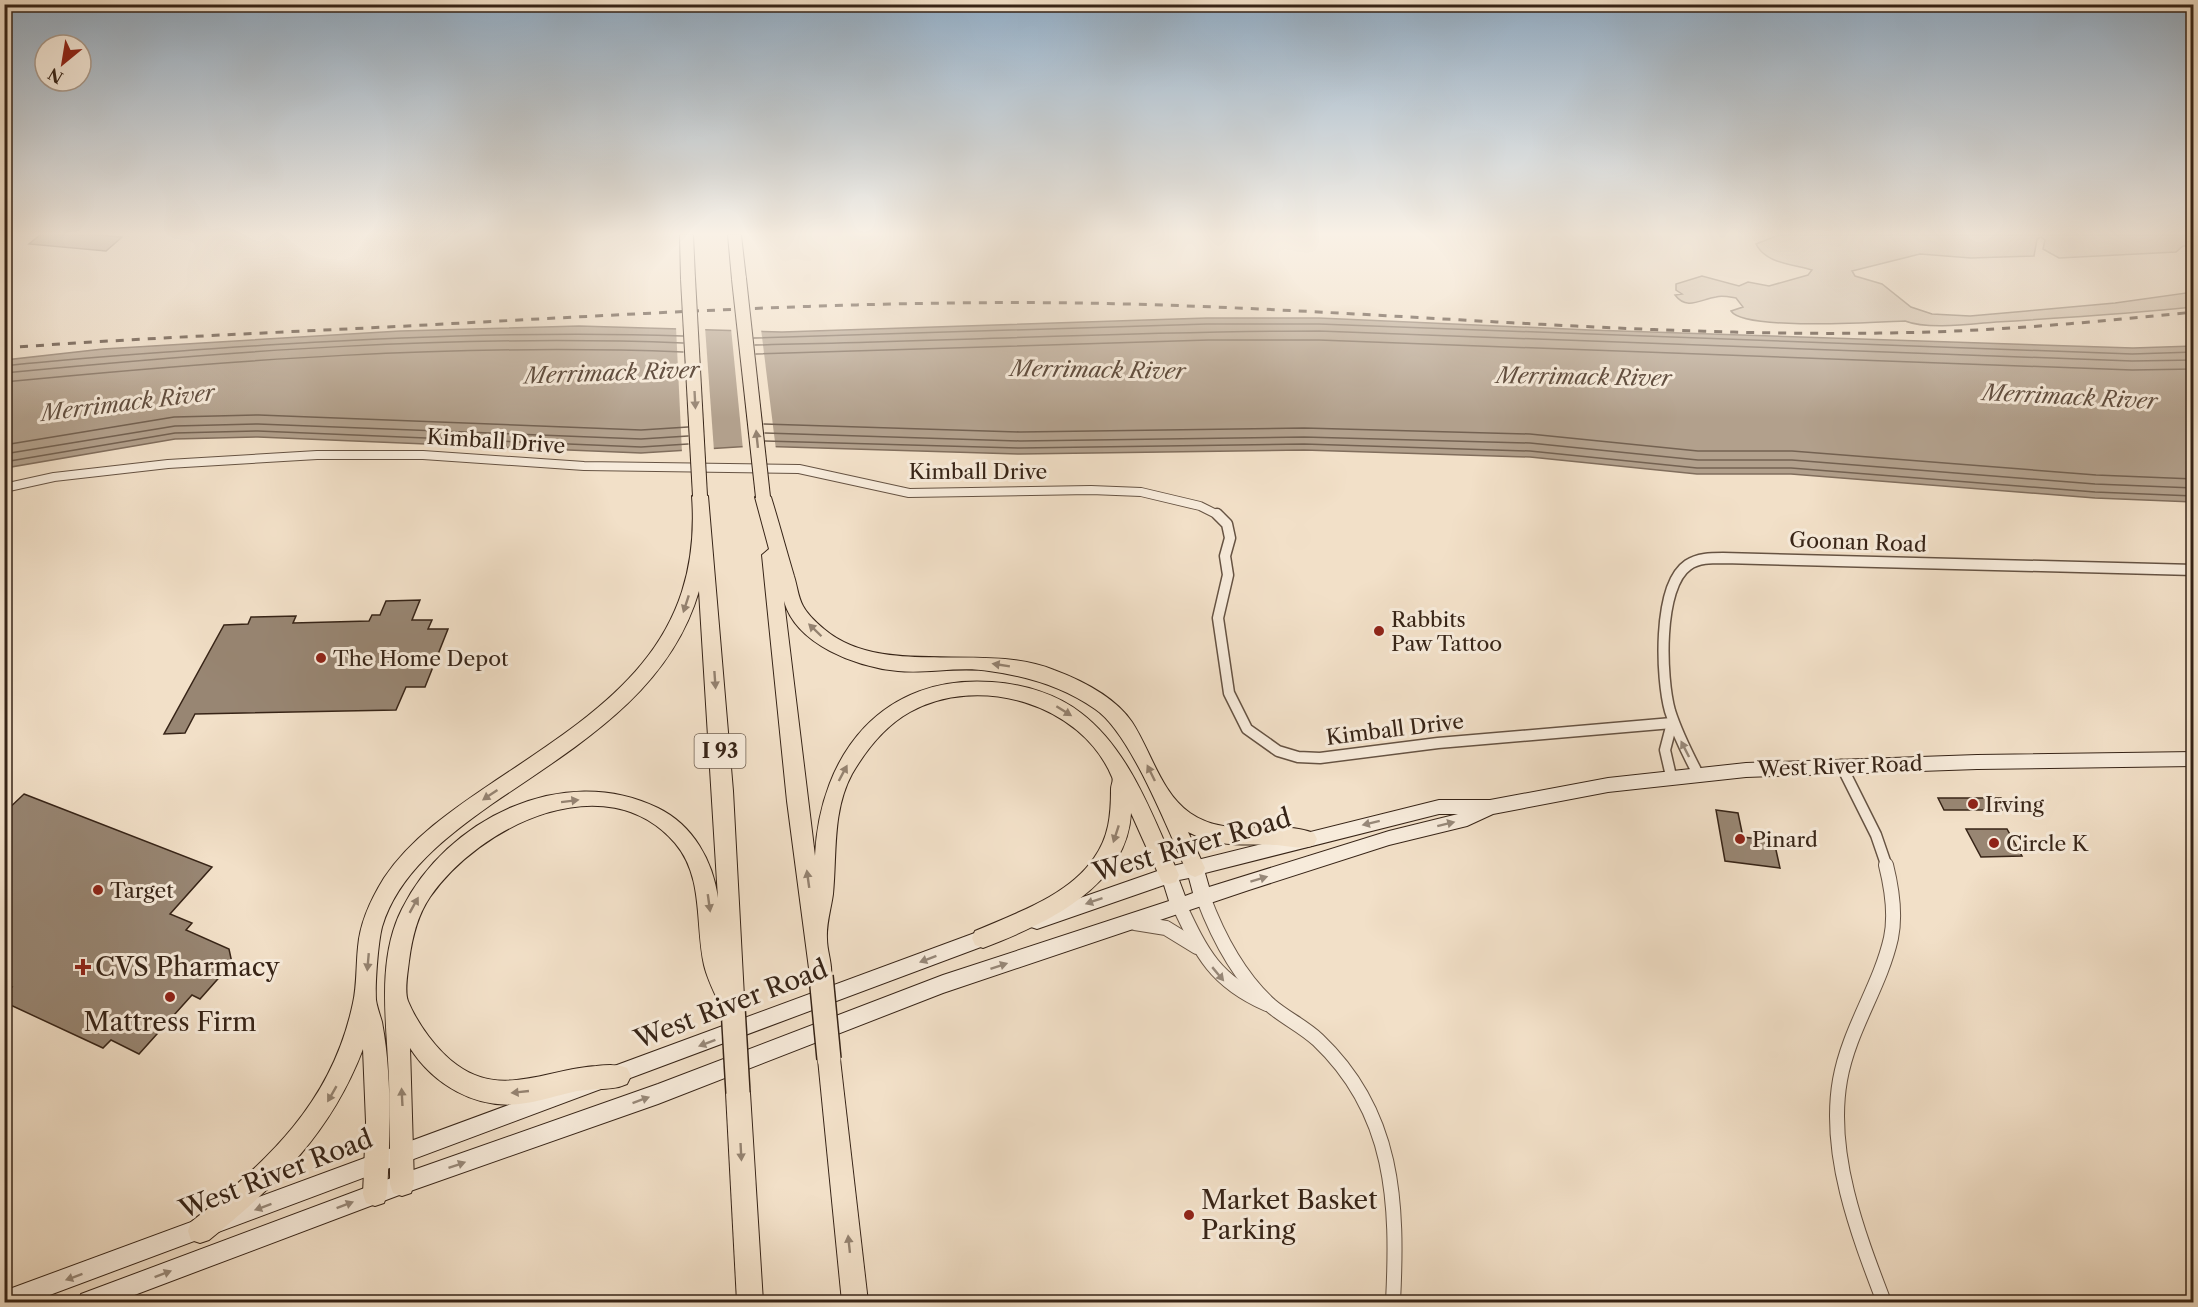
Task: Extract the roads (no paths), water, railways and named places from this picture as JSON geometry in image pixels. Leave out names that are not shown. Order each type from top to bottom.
[{"type":"highway","name":"I 93","points":[[689,296],[700,496],[730,899],[733,1007],[750,1302]]},
{"type":"highway","points":[[741,296],[797,801],[821,976],[855,1302]]},
{"type":"highway","points":[[763,497],[795,610],[819,635],[840,648],[867,658],[898,664],[987,663],[1048,675],[1081,690],[1103,704],[1124,726],[1166,803],[1195,868]]},
{"type":"highway","points":[[200,1231],[274,1170],[320,1115],[348,1060],[365,1000],[373,921],[404,867],[434,836],[598,720],[634,687],[662,651],[683,612],[696,568],[703,526]]},
{"type":"highway","points":[[816,937],[824,886],[823,848],[827,819],[838,782],[854,753],[879,725],[905,706],[936,694],[970,688],[1005,690],[1040,699],[1069,714],[1082,725],[1104,750],[1121,777],[1169,875]]},
{"type":"highway","points":[[983,938],[1068,898],[1084,886],[1111,848],[1119,827],[1123,797],[1121,777]]},
{"type":"highway","points":[[402,1184],[403,1112],[396,966],[405,923],[424,889],[451,858],[483,832],[514,815],[553,803],[600,799],[621,802],[657,816],[669,824],[692,850],[706,884],[715,966],[733,1007]]},
{"type":"highway","points":[[1166,803],[1183,819],[1218,835],[1252,839],[1275,836],[1307,839]]},
{"type":"highway","points":[[397,999],[410,1029],[436,1065],[470,1086],[515,1093],[582,1079],[619,1076]]},
{"type":"highway","points":[[365,1000],[374,1028],[377,1165],[375,1194]]},
{"type":"main road","name":"West River Road","points":[[4,1302],[619,1076],[983,938],[1169,875],[1307,839],[1439,807],[1490,807],[1671,776],[1841,765],[2193,759]]},
{"type":"main road","name":"West River Road","points":[[88,1302],[402,1184],[658,1094],[943,984],[1389,838],[1467,819],[1490,807]]},
{"type":"main road","points":[[1195,868],[1203,897]]},
{"type":"main road","points":[[1169,875],[1179,905]]},
{"type":"street","name":"Kimball Drive","points":[[4,488],[54,477],[168,464],[316,455],[423,455],[584,466],[799,469],[909,493],[1091,490],[1141,492],[1200,506],[1221,516],[1227,524],[1230,538],[1225,556],[1228,575],[1218,618],[1218,632],[1229,693],[1247,729],[1278,751],[1298,757],[1320,758],[1438,742],[1672,723]]},
{"type":"street","name":"Goonan Road","points":[[1698,774],[1672,723],[1663,680],[1663,636],[1672,589],[1678,574],[1691,562],[1758,559],[2193,570]]},
{"type":"street","name":"Goonan Road","points":[[1671,776],[1663,754],[1666,736],[1672,723]]},
{"type":"street","points":[[1841,765],[1882,847],[1891,888],[1889,944],[1846,1056],[1841,1081],[1837,1127],[1840,1151],[1860,1234],[1884,1302]]},
{"type":"street","points":[[1203,897],[1228,951],[1245,977],[1270,1005]]},
{"type":"street","points":[[1179,905],[1203,952],[1228,985],[1270,1005],[1306,1029],[1333,1054],[1360,1086],[1377,1121],[1392,1192],[1395,1242],[1393,1302]]},
{"type":"street","points":[[1120,925],[1136,923],[1160,926],[1187,938],[1203,952]]},
{"type":"water","name":"Merrimack River","points":[[1207,318],[1319,318],[1590,330],[2133,348],[2193,346],[2193,502],[2095,498],[1791,474],[1697,474],[1530,457],[1304,450],[1020,454],[753,446],[641,453],[258,437],[175,439],[5,468],[5,360],[103,349],[400,331],[579,326],[782,332]]},
{"type":"railway","points":[[4,348],[700,311],[956,303],[1127,304],[1629,329],[1830,333],[1996,329],[2194,312]]},
{"type":"place","name":"Rabbits Paw Tattoo","points":[[1379,631]]},
{"type":"place","name":"The Home Depot","points":[[321,658]]},
{"type":"place","name":"Irving","points":[[1973,804]]},
{"type":"place","name":"Pinard","points":[[1740,839]]},
{"type":"place","name":"Circle K","points":[[1994,843]]},
{"type":"place","name":"Target","points":[[98,890]]},
{"type":"place","name":"CVS Pharmacy","points":[[83,967]]},
{"type":"place","name":"Mattress Firm","points":[[170,997]]},
{"type":"place","name":"Market Basket Parking","points":[[1189,1215]]}]
